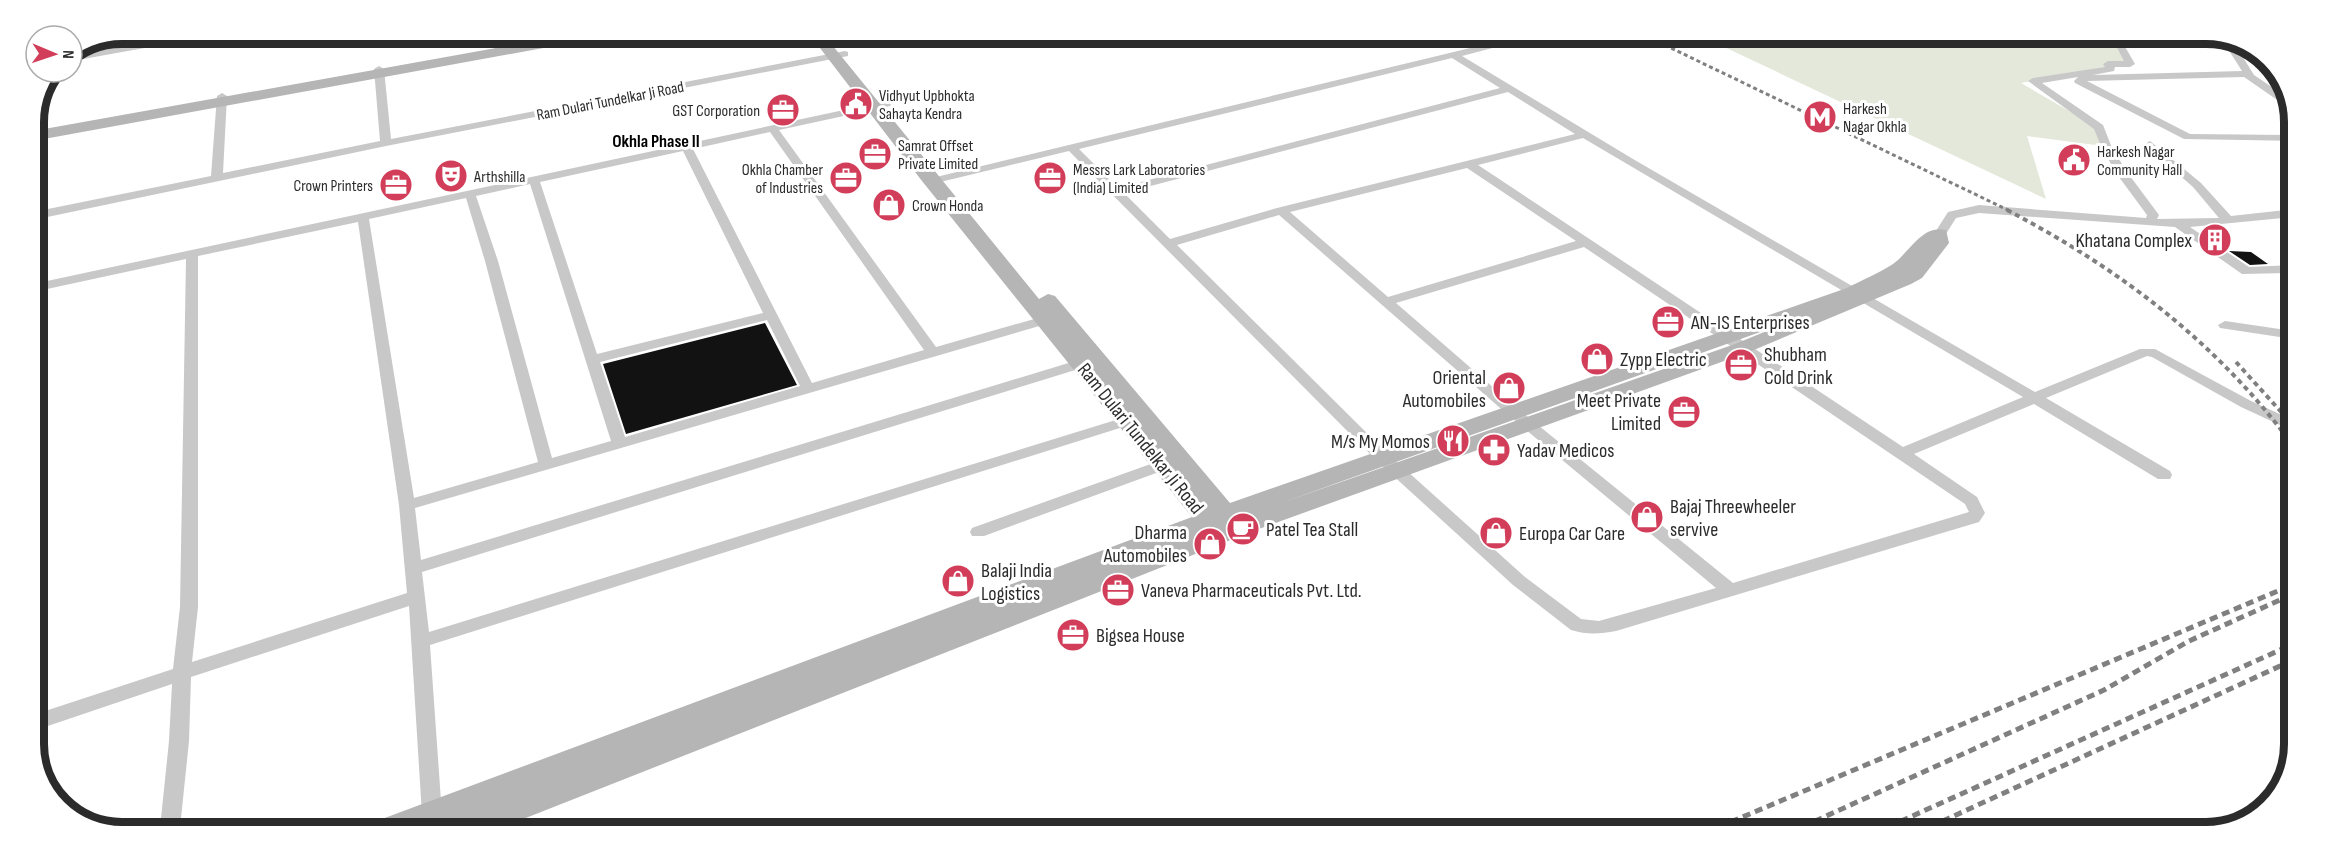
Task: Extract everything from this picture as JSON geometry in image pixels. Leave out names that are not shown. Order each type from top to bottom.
[{"type":"street","points":[[84,56],[157,44]]},
{"type":"street","points":[[44,129],[380,71],[497,44]]},
{"type":"street","name":"Ram Dulari Tundelkar Ji Road","points":[[827,44],[839,55],[1220,522]]},
{"type":"street","name":"Ram Dulari Tundelkar Ji Road","points":[[835,44],[839,55]]},
{"type":"street","points":[[939,179],[1452,54],[1507,44]]},
{"type":"street","points":[[2110,74],[2111,69],[2108,64],[2131,62],[2120,44]]},
{"type":"street","points":[[2233,48],[2249,74],[2246,74]]},
{"type":"street","points":[[1452,54],[1584,135],[2036,397],[2164,475]]},
{"type":"street","name":"Ram Dulari Tundelkar Ji Road","points":[[44,214],[386,143],[839,55]]},
{"type":"street","points":[[380,71],[386,143]]},
{"type":"street","points":[[2110,74],[2083,78],[2079,81],[2188,138],[2284,138]]},
{"type":"street","points":[[2150,222],[2153,215],[2122,173],[2107,148],[2099,127],[2033,81],[2110,74],[2246,74],[2280,97]]},
{"type":"street","points":[[1115,192],[1509,89]]},
{"type":"street","points":[[44,134],[222,99]]},
{"type":"street","points":[[217,178],[222,99]]},
{"type":"street","points":[[44,286],[879,106]]},
{"type":"street","points":[[772,128],[933,353]]},
{"type":"street","points":[[1167,244],[1281,211],[1584,135]]},
{"type":"street","points":[[2150,144],[2197,185],[2228,219]]},
{"type":"street","points":[[686,147],[808,388]]},
{"type":"street","points":[[1071,147],[1389,464],[1519,581],[1577,625],[1599,628],[1972,518],[1977,513],[1971,501],[1902,453],[1583,243],[1469,164]]},
{"type":"street","points":[[534,180],[619,443]]},
{"type":"street","points":[[470,194],[491,252],[527,400],[546,464]]},
{"type":"street","points":[[412,822],[1220,522],[1733,342],[1860,295],[1901,267],[1930,238],[1940,234],[1952,215],[1979,209],[2180,226],[2284,214]]},
{"type":"street","points":[[1281,211],[1520,417],[1729,589]]},
{"type":"street","points":[[363,217],[407,506],[421,640],[432,815]]},
{"type":"street","points":[[2180,226],[2246,271],[2284,269]]},
{"type":"street","points":[[1386,302],[1583,243]]},
{"type":"street","points":[[170,822],[189,607],[192,253]]},
{"type":"street","points":[[592,360],[772,315]]},
{"type":"street","points":[[407,506],[1052,318]]},
{"type":"street","name":"Ram Dulari Tundelkar Ji Road","points":[[1052,318],[1080,364],[1136,418]]},
{"type":"street","points":[[2225,324],[2284,334]]},
{"type":"street","points":[[1902,453],[2150,351],[2284,421]]},
{"type":"street","points":[[414,568],[1080,364]]},
{"type":"street","points":[[421,640],[1136,418]]},
{"type":"street","points":[[978,532],[1171,462]]},
{"type":"street","points":[[480,822],[1220,522]]},
{"type":"street","points":[[44,719],[416,597]]},
{"type":"shaded area","points":[[1718,44],[2117,44],[2132,62],[2021,83],[2095,126],[2103,146],[2027,136],[2046,199]]},
{"type":"building","points":[[2229,251],[2251,252],[2268,264],[2250,265]]},
{"type":"building","points":[[765,323],[797,385],[626,434],[603,364]]},
{"type":"railway","points":[[1663,44],[2010,211]]},
{"type":"railway","points":[[2007,210],[2089,257],[2163,311],[2231,373],[2284,434]]},
{"type":"railway","points":[[2236,362],[2284,415]]},
{"type":"railway","points":[[1731,822],[2284,588]]},
{"type":"railway","points":[[1813,822],[2104,690],[2189,641],[2284,598]]},
{"type":"railway","points":[[1899,822],[2284,648]]},
{"type":"railway","points":[[1941,822],[2284,664]]},
{"type":"place","name":"Vidhyut Upbhokta Sahayta Kendra","points":[[856,104]]},
{"type":"place","name":"GST Corporation","points":[[783,110]]},
{"type":"place","name":"Harkesh Nagar Okhla","points":[[1820,117]]},
{"type":"place","name":"Samrat Offset Private Limited","points":[[875,154]]},
{"type":"place","name":"Harkesh Nagar Community Hall","points":[[2074,160]]},
{"type":"place","name":"Arthshilla","points":[[451,176]]},
{"type":"place","name":"Okhla Chamber of Industries","points":[[846,178]]},
{"type":"place","name":"Messrs Lark Laboratories (India) Limited","points":[[1050,178]]},
{"type":"place","name":"Crown Printers","points":[[396,185]]},
{"type":"place","name":"Crown Honda","points":[[889,205]]},
{"type":"place","name":"Khatana Complex","points":[[2215,240]]},
{"type":"place","name":"AN-IS Enterprises","points":[[1668,322]]},
{"type":"place","name":"Zypp Electric","points":[[1597,359]]},
{"type":"place","name":"Shubham Cold Drink","points":[[1741,365]]},
{"type":"place","name":"Oriental Automobiles","points":[[1509,388]]},
{"type":"place","name":"Meet Private Limited","points":[[1684,412]]},
{"type":"place","name":"M/s My Momos","points":[[1453,441]]},
{"type":"place","name":"Yadav Medicos","points":[[1494,450]]},
{"type":"place","name":"Bajaj Threewheeler servive","points":[[1647,517]]},
{"type":"place","name":"Patel Tea Stall","points":[[1243,529]]},
{"type":"place","name":"Europa Car Care","points":[[1496,533]]},
{"type":"place","name":"Dharma Automobiles","points":[[1210,544]]},
{"type":"place","name":"Balaji India Logistics","points":[[958,581]]},
{"type":"place","name":"Vaneva Pharmaceuticals Pvt. Ltd.","points":[[1118,590]]},
{"type":"place","name":"Bigsea House","points":[[1073,635]]},
{"type":"district","name":"Okhla Phase II","points":[[656,141]]}]
